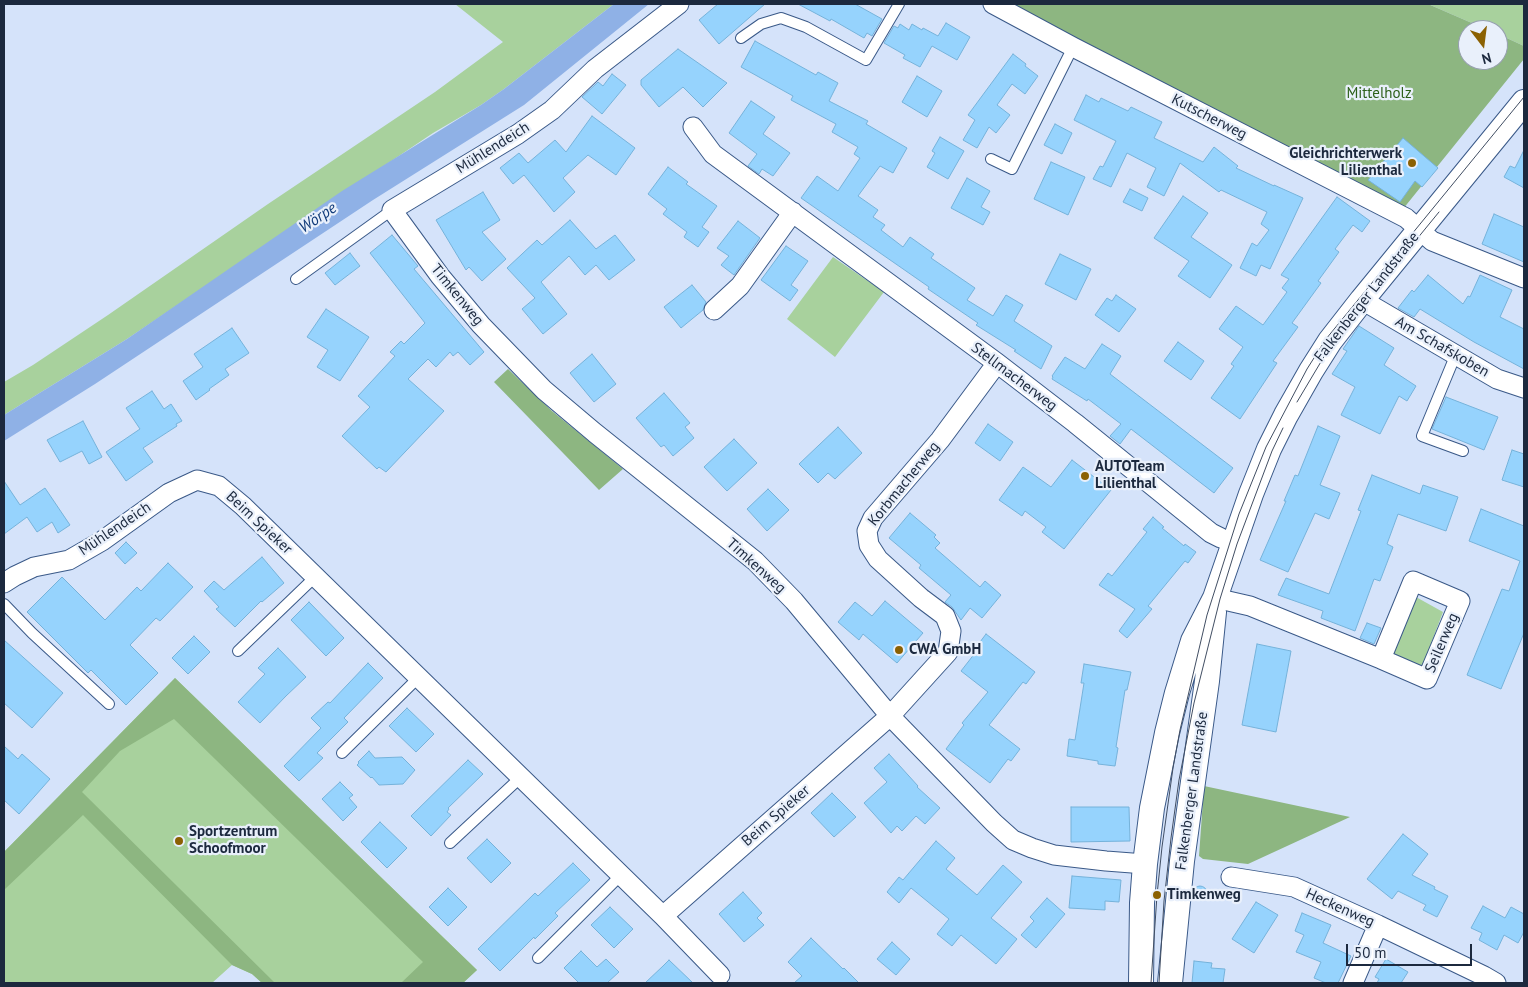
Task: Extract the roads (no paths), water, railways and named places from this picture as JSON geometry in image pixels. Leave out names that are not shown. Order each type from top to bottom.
[{"type":"street","name":"Mühlendeich","points":[[392,210],[518,134],[552,110],[595,69],[680,4]]},
{"type":"street","name":"Kutscherweg","points":[[993,4],[1406,218],[1421,231]]},
{"type":"street","name":"Falkenberger Landstraße","points":[[1141,983],[1142,902],[1145,864],[1152,808],[1162,755],[1177,693],[1194,642],[1216,598],[1259,474],[1286,415],[1322,353],[1362,300],[1421,231],[1524,102]]},
{"type":"street","name":"Stellmacherweg","points":[[693,127],[713,154],[1075,423],[1211,532],[1221,538],[1234,542]]},
{"type":"street","name":"Timkenweg","points":[[392,210],[440,276],[481,325],[544,390],[755,561],[794,601],[890,716],[1012,840],[1054,855],[1106,862],[1145,864]]},
{"type":"street","points":[[714,310],[740,286],[793,212]]},
{"type":"street","name":"Falkenberger Landstraße","points":[[1421,231],[1432,241],[1524,278]]},
{"type":"street","name":"Am Schafskoben","points":[[1362,300],[1498,379],[1524,388]]},
{"type":"street","name":"Korbmacherweg","points":[[890,716],[948,652],[951,631],[945,616],[878,559],[869,545],[867,531],[873,518],[940,440],[997,364]]},
{"type":"street","name":"Mühlendeich","points":[[4,583],[34,567],[69,560],[102,541],[169,493],[197,480]]},
{"type":"street","name":"Beim Spieker","points":[[197,480],[219,486],[243,506],[316,576],[663,916],[716,979]]},
{"type":"street","name":"Seilerweg","points":[[1216,598],[1250,606],[1427,679],[1460,601],[1413,581],[1381,659]]},
{"type":"street","name":"Falkenberger Landstraße","points":[[1170,983],[1182,861],[1207,681],[1216,598]]},
{"type":"street","name":"Beim Spieker","points":[[663,916],[890,716]]},
{"type":"street","name":"Heckenweg","points":[[1231,877],[1294,887],[1378,925],[1496,983]]},
{"type":"street","points":[[1353,983],[1378,925]]},
{"type":"lane","points":[[741,38],[761,24],[781,18],[806,27],[866,60],[899,4]]},
{"type":"lane","points":[[991,159],[1012,169],[1073,47]]},
{"type":"lane","name":"Mühlendeich","points":[[296,279],[392,210]]},
{"type":"lane","points":[[1456,354],[1422,436],[1463,451]]},
{"type":"lane","points":[[238,652],[316,576]]},
{"type":"lane","points":[[4,604],[109,704]]},
{"type":"lane","points":[[342,753],[419,677]]},
{"type":"lane","points":[[450,843],[521,777]]},
{"type":"lane","points":[[538,958],[621,875]]},
{"type":"water","name":"Wörpe","points":[[614,4],[649,4],[524,105],[373,200],[95,384],[4,441],[4,415],[127,339],[342,191],[481,105]]},
{"type":"tram line","points":[[1151,983],[1162,847],[1180,730],[1207,615],[1239,514],[1266,447],[1307,369],[1326,339],[1524,97]]},
{"type":"tram line","points":[[1403,256],[1439,212]]},
{"type":"tram line","points":[[1297,402],[1325,355],[1360,308]]},
{"type":"tram line","points":[[1159,983],[1164,901],[1171,838],[1179,780],[1194,703],[1220,599],[1237,544],[1272,451],[1283,428]]},
{"type":"place","name":"Gleichrichterwerk Lilienthal","points":[[1412,163]]},
{"type":"place","name":"AUTOTeam Lilienthal","points":[[1085,476]]},
{"type":"place","name":"CWA GmbH","points":[[899,650]]},
{"type":"place","name":"Sportzentrum Schoofmoor","points":[[179,841]]},
{"type":"place","name":"Timkenweg","points":[[1157,895]]},
{"type":"park label","name":"Mittelholz","points":[[1379,94]]}]
